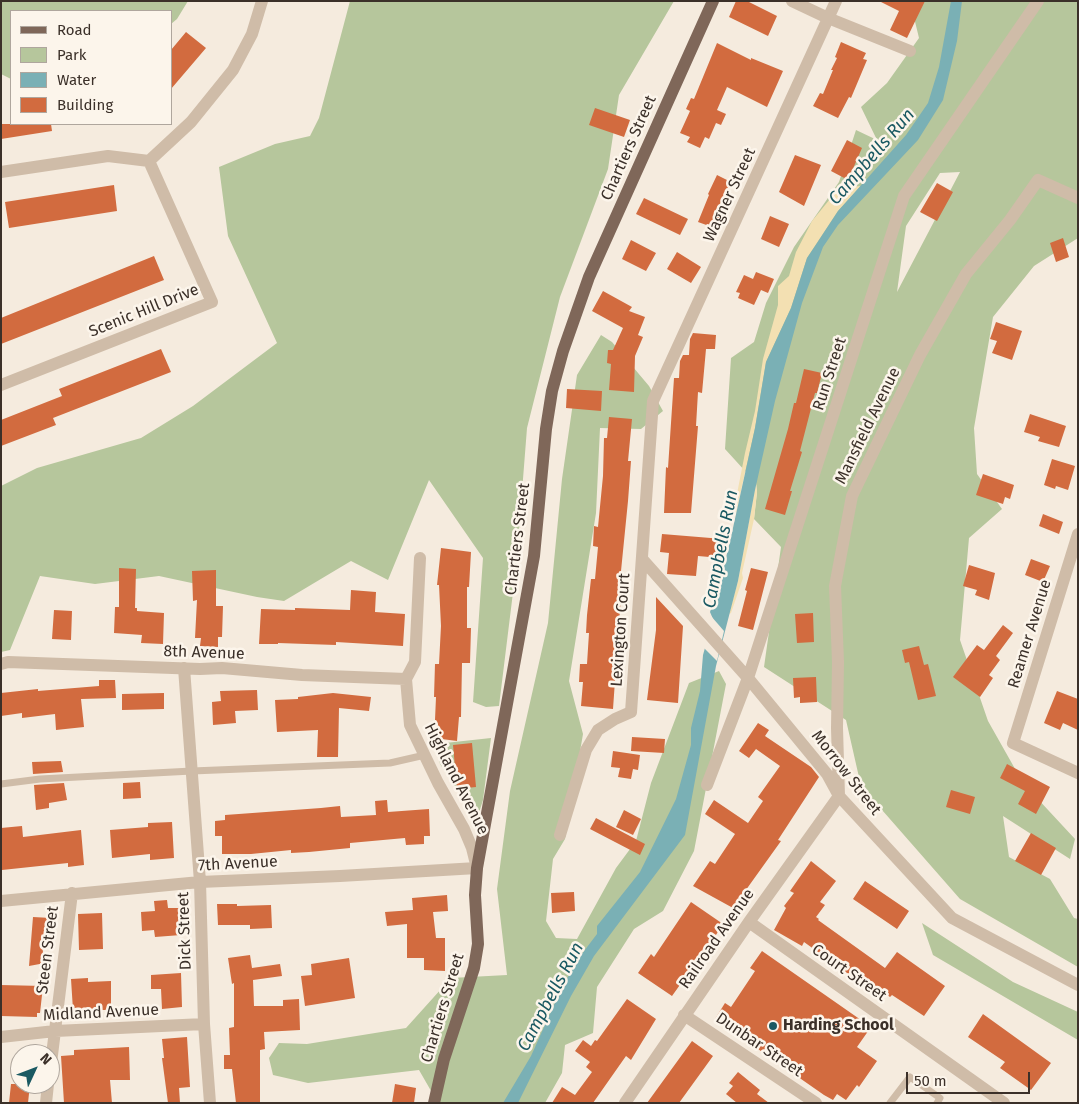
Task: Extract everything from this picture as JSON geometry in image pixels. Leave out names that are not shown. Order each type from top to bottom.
[{"type":"main road","name":"Chartiers Street","points":[[434,1103],[444,1059],[474,968],[478,944],[475,895],[477,868],[534,556],[546,429],[552,391],[562,351],[589,277],[713,1]]},
{"type":"street","points":[[1,172],[108,156],[149,161],[191,122],[233,70],[252,34],[262,1]]},
{"type":"street","points":[[792,1],[828,18],[910,51]]},
{"type":"street","name":"Wagner Street","points":[[653,401],[836,1]]},
{"type":"street","name":"Run Street","points":[[707,785],[748,678],[904,196],[1038,1]]},
{"type":"street","name":"Scenic Hill Drive","points":[[1,385],[212,302],[149,161]]},
{"type":"street","name":"Mansfield Avenue","points":[[839,796],[838,662],[835,586],[852,496],[920,355],[966,274],[1010,220],[1038,180],[1078,198]]},
{"type":"street","name":"Lexington Court","points":[[560,835],[586,750],[598,730],[615,719],[631,712],[653,401]]},
{"type":"street","name":"Reamer Avenue","points":[[1078,534],[1013,744],[1078,773]]},
{"type":"street","name":"Highland Avenue","points":[[420,558],[415,662],[406,679],[410,726],[438,783],[464,829],[472,848],[477,868]]},
{"type":"street","name":"Morrow Street","points":[[643,560],[731,657],[827,774],[839,796],[952,918],[1078,985]]},
{"type":"street","name":"8th Avenue","points":[[1,664],[8,662],[222,668],[302,675],[406,679]]},
{"type":"street","name":"Dick Street","points":[[184,668],[200,882],[204,1024],[210,1103]]},
{"type":"street","name":"Railroad Avenue","points":[[625,1103],[684,1015],[839,796]]},
{"type":"street","name":"7th Avenue","points":[[1,901],[200,882],[477,868]]},
{"type":"street","name":"Steen Street","points":[[53,1044],[72,893]]},
{"type":"street","name":"Court Street","points":[[749,922],[1004,1103]]},
{"type":"street","name":"Dunbar Street","points":[[684,1015],[816,1103]]},
{"type":"street","name":"Midland Avenue","points":[[1,1037],[55,1031],[204,1024]]},
{"type":"lane","points":[[1,784],[40,779],[390,763],[425,755]]},
{"type":"lane","points":[[890,1103],[910,1076],[938,1100]]},
{"type":"green space","points":[[1,1],[188,1],[177,19],[172,23],[172,10],[10,10],[10,78],[1,74]]},
{"type":"green space","points":[[350,1],[674,1],[619,95],[608,169],[560,297],[527,428],[516,568],[499,706],[486,707],[473,702],[483,558],[429,480],[388,580],[351,561],[284,601],[159,576],[95,584],[40,576],[10,650],[1,652],[1,486],[37,468],[141,438],[193,406],[277,343],[228,236],[219,167],[275,144],[310,136],[319,118]]},
{"type":"green space","points":[[910,1],[1078,1],[1078,238],[1034,266],[993,317],[974,428],[977,474],[1002,509],[969,538],[960,640],[988,721],[1023,783],[1075,839],[1070,859],[1003,816],[1009,857],[1050,879],[1074,918],[1078,919],[1078,967],[960,899],[861,786],[846,720],[764,667],[781,547],[754,519],[756,483],[725,449],[731,358],[754,342],[766,303],[794,247],[839,182],[856,130],[877,140],[861,107],[887,83],[919,38]],"holes":[[[960,172],[897,292],[906,226],[940,173]]]},
{"type":"green space","points":[[601,335],[612,342],[649,386],[663,411],[641,429],[600,428],[596,513],[569,681],[583,734],[565,839],[553,859],[546,921],[556,938],[577,939],[616,868],[636,841],[651,783],[689,683],[719,671],[726,684],[694,851],[663,911],[634,929],[597,987],[593,1033],[565,1045],[562,1073],[545,1103],[438,1103],[419,1070],[308,1083],[273,1075],[269,1058],[279,1043],[307,1044],[406,1028],[451,978],[507,975],[497,889],[510,791],[548,623],[562,479],[577,375]]},
{"type":"green space","points":[[491,738],[483,800],[477,819],[440,764],[436,744]]},
{"type":"green space","points":[[922,923],[1013,982],[1078,1012],[1078,1040],[933,955]]},
{"type":"sand","points":[[861,186],[838,211],[807,258],[791,308],[766,362],[755,428],[736,513],[734,509],[755,411],[763,359],[778,305],[778,286],[789,276],[796,252],[812,221],[839,188]]},
{"type":"sand","points":[[756,483],[754,519],[742,573],[743,578],[731,613],[729,614],[738,581]]},
{"type":"water","points":[[951,1],[962,1],[957,41],[943,100],[918,140],[838,225],[823,247],[802,303],[775,401],[755,490],[738,581],[716,666],[685,835],[594,956],[571,996],[518,1103],[503,1103],[531,1056],[562,987],[581,955],[597,934],[597,926],[640,872],[676,799],[691,745],[691,728],[700,691],[703,655],[713,619],[710,612],[720,583],[731,537],[755,428],[766,362],[791,308],[807,258],[838,211],[906,135],[928,103],[939,67]]},
{"type":"pier","points":[[711,616],[724,631],[717,661],[703,647]]},
{"type":"building","points":[[736,1],[747,1],[777,16],[768,36],[729,17]]},
{"type":"building","points":[[879,1],[925,1],[907,38],[890,30],[899,11]]},
{"type":"building","points":[[186,32],[206,48],[172,88],[172,49]]},
{"type":"building","points":[[841,42],[866,53],[863,59],[867,60],[851,98],[849,97],[838,118],[813,106],[820,93],[823,94],[833,70],[831,70],[837,58],[835,57]]},
{"type":"building","points":[[717,43],[751,60],[751,58],[783,71],[767,107],[727,87],[717,110],[726,114],[721,125],[716,123],[709,139],[705,137],[700,148],[687,142],[690,137],[680,133],[690,111],[686,109],[691,98],[694,99]]},
{"type":"building","points":[[595,108],[630,120],[624,137],[589,125]]},
{"type":"building","points":[[1,124],[51,125],[52,131],[1,139]]},
{"type":"building","points":[[847,140],[862,148],[848,180],[831,171]]},
{"type":"building","points":[[795,155],[821,165],[804,206],[779,192]]},
{"type":"building","points":[[717,175],[731,182],[719,206],[724,209],[720,220],[715,218],[712,227],[698,222]]},
{"type":"building","points":[[937,183],[953,192],[937,221],[920,212]]},
{"type":"building","points":[[114,185],[117,211],[9,228],[5,202]]},
{"type":"building","points":[[644,198],[688,219],[680,235],[636,214]]},
{"type":"building","points":[[770,216],[789,224],[779,247],[761,239]]},
{"type":"building","points":[[1063,238],[1069,257],[1056,262],[1050,243]]},
{"type":"building","points":[[631,240],[656,253],[646,271],[622,259]]},
{"type":"building","points":[[677,252],[701,267],[691,283],[667,269]]},
{"type":"building","points":[[154,256],[164,280],[1,344],[1,318]]},
{"type":"building","points":[[756,272],[774,279],[768,293],[761,290],[754,305],[738,298],[740,293],[736,292],[744,275],[753,279]]},
{"type":"building","points":[[603,291],[632,307],[629,311],[645,317],[638,335],[643,337],[635,356],[634,392],[609,390],[611,364],[607,363],[608,350],[613,350],[623,328],[592,311]]},
{"type":"building","points":[[996,322],[1022,331],[1012,360],[992,353],[997,341],[990,339]]},
{"type":"building","points":[[693,333],[716,335],[715,349],[706,349],[702,393],[698,392],[696,426],[698,426],[691,513],[664,513],[674,378],[679,378],[680,361],[683,355],[689,355],[690,339]]},
{"type":"building","points":[[161,349],[171,372],[53,418],[56,425],[1,446],[1,420],[62,396],[59,389]]},
{"type":"building","points":[[804,369],[822,373],[817,393],[815,393],[785,515],[765,509]]},
{"type":"building","points":[[567,389],[602,391],[601,411],[566,408]]},
{"type":"building","points":[[1030,414],[1066,426],[1059,447],[1038,441],[1040,437],[1024,432]]},
{"type":"building","points":[[609,417],[632,419],[628,461],[631,461],[620,581],[622,581],[613,709],[581,706],[583,682],[579,682],[580,664],[587,664],[589,633],[586,633],[587,615],[591,579],[595,579],[598,547],[593,546],[594,526],[598,527],[603,476],[604,438],[607,438]]},
{"type":"building","points":[[1052,459],[1075,466],[1068,490],[1056,486],[1055,489],[1044,485]]},
{"type":"building","points":[[983,474],[1014,485],[1010,499],[1005,497],[1003,504],[976,495]]},
{"type":"building","points":[[1043,514],[1063,522],[1059,534],[1039,526]]},
{"type":"building","points":[[662,534],[723,539],[721,558],[698,556],[696,576],[667,574],[669,553],[660,552]]},
{"type":"building","points":[[441,548],[471,552],[469,587],[467,587],[467,628],[471,628],[470,663],[462,663],[461,717],[459,717],[457,741],[434,738],[435,664],[439,664],[441,626],[439,585],[437,585]]},
{"type":"building","points":[[1031,559],[1050,566],[1043,582],[1025,575]]},
{"type":"building","points":[[969,565],[995,573],[989,600],[975,595],[977,590],[963,586]]},
{"type":"building","points":[[119,568],[136,569],[135,608],[137,608],[137,611],[164,613],[163,644],[141,643],[142,635],[114,633],[115,607],[119,607]]},
{"type":"building","points":[[751,568],[768,572],[753,630],[738,626]]},
{"type":"building","points":[[216,570],[216,606],[223,606],[222,637],[218,637],[218,647],[200,646],[201,638],[195,638],[197,600],[193,601],[192,571]]},
{"type":"building","points":[[351,590],[376,592],[375,612],[405,614],[403,646],[336,642],[336,645],[259,644],[261,609],[350,610]]},
{"type":"building","points":[[656,597],[683,626],[678,703],[647,700],[656,630]]},
{"type":"building","points":[[54,610],[72,611],[71,640],[52,639]]},
{"type":"building","points":[[813,613],[814,642],[797,643],[795,614]]},
{"type":"building","points":[[1003,625],[1013,633],[996,656],[1000,660],[989,675],[993,678],[980,697],[953,677],[977,645],[984,650]]},
{"type":"building","points":[[919,646],[924,665],[928,664],[936,696],[918,700],[909,662],[905,663],[902,650]]},
{"type":"building","points":[[816,677],[817,702],[800,703],[800,697],[794,698],[793,678]]},
{"type":"building","points":[[99,680],[115,680],[116,698],[81,699],[84,727],[56,730],[55,714],[22,718],[22,713],[1,716],[1,693],[99,686]]},
{"type":"building","points":[[257,690],[258,710],[235,711],[236,723],[213,725],[212,702],[221,701],[220,691]]},
{"type":"building","points":[[1057,691],[1078,699],[1078,730],[1063,723],[1060,730],[1044,723]]},
{"type":"building","points":[[164,693],[164,709],[122,710],[122,694]]},
{"type":"building","points":[[333,693],[371,697],[369,711],[339,708],[338,757],[317,757],[318,730],[277,732],[275,700],[298,699],[298,697]]},
{"type":"building","points":[[758,723],[769,730],[765,736],[811,767],[819,777],[778,840],[781,841],[733,908],[693,886],[710,861],[715,864],[735,834],[705,814],[714,800],[748,823],[763,801],[758,797],[780,766],[756,749],[749,758],[739,751]]},
{"type":"building","points":[[632,737],[665,739],[664,753],[631,751]]},
{"type":"building","points":[[472,743],[476,787],[457,789],[453,745]]},
{"type":"building","points":[[613,751],[640,755],[638,770],[633,769],[631,779],[618,777],[620,768],[611,767]]},
{"type":"building","points":[[61,761],[63,772],[33,774],[32,762]]},
{"type":"building","points":[[1007,764],[1050,787],[1036,814],[1018,804],[1025,791],[1000,778]]},
{"type":"building","points":[[140,782],[141,798],[123,799],[123,783]]},
{"type":"building","points":[[64,783],[67,800],[49,803],[49,808],[36,810],[34,785]]},
{"type":"building","points":[[951,790],[975,797],[970,814],[946,807]]},
{"type":"building","points":[[387,800],[388,812],[429,809],[430,836],[424,836],[424,844],[406,845],[405,838],[350,843],[350,848],[309,852],[291,853],[291,850],[251,854],[222,854],[222,836],[215,836],[215,821],[225,820],[225,815],[340,806],[341,817],[376,815],[375,801]]},
{"type":"building","points":[[624,810],[641,819],[633,835],[616,827]]},
{"type":"building","points":[[596,818],[645,844],[640,855],[590,829]]},
{"type":"building","points":[[172,822],[174,858],[150,860],[150,854],[112,858],[110,830],[148,827],[148,823]]},
{"type":"building","points":[[22,826],[23,837],[81,830],[84,865],[68,867],[68,863],[2,870],[1,828]]},
{"type":"building","points":[[1031,833],[1056,848],[1041,875],[1015,861]]},
{"type":"building","points":[[811,861],[836,881],[820,902],[825,905],[816,917],[818,920],[885,968],[897,952],[945,986],[924,1016],[892,995],[890,997],[864,978],[861,983],[804,942],[802,946],[774,930],[786,908],[784,906],[794,893],[790,891]]},
{"type":"building","points":[[865,881],[909,911],[897,929],[853,899]]},
{"type":"building","points":[[574,892],[575,911],[552,913],[551,893]]},
{"type":"building","points":[[447,895],[448,911],[433,912],[436,938],[445,938],[445,971],[424,970],[424,958],[407,958],[407,924],[387,926],[385,912],[413,910],[412,898]]},
{"type":"building","points":[[167,900],[168,908],[179,908],[181,935],[155,937],[154,930],[142,931],[141,912],[155,911],[154,901]]},
{"type":"building","points":[[691,902],[723,924],[698,963],[672,996],[638,973],[651,954],[654,957]]},
{"type":"building","points":[[217,904],[237,904],[237,906],[271,905],[272,928],[250,929],[250,925],[218,925]]},
{"type":"building","points":[[102,913],[103,949],[79,950],[78,914]]},
{"type":"building","points":[[33,917],[51,918],[49,942],[41,941],[45,963],[29,966]]},
{"type":"building","name":"Harding School","points":[[762,951],[871,1027],[857,1047],[877,1061],[859,1087],[857,1085],[846,1100],[837,1094],[833,1100],[824,1095],[715,1019],[725,1003],[731,1007],[755,971],[750,968]]},
{"type":"building","points":[[250,955],[252,968],[280,964],[282,976],[253,980],[254,1006],[283,1006],[283,1000],[299,999],[300,1030],[264,1032],[265,1049],[260,1050],[260,1103],[236,1103],[232,1069],[224,1069],[224,1055],[230,1055],[229,1028],[234,1027],[234,983],[232,984],[228,958]]},
{"type":"building","points":[[349,958],[355,998],[305,1006],[301,976],[312,975],[311,964]]},
{"type":"building","points":[[181,973],[182,1007],[162,1009],[161,989],[151,989],[151,975]]},
{"type":"building","points":[[88,978],[88,982],[111,981],[111,1010],[73,1010],[71,979]]},
{"type":"building","points":[[1,985],[43,986],[40,1013],[37,1013],[37,1017],[1,1016]]},
{"type":"building","points":[[627,999],[656,1019],[631,1060],[626,1056],[593,1103],[552,1103],[562,1087],[575,1095],[592,1072],[586,1067],[590,1062],[575,1051],[583,1040],[591,1046],[595,1040],[597,1041]]},
{"type":"building","points":[[983,1014],[1051,1063],[1031,1090],[1000,1068],[1005,1062],[968,1037]]},
{"type":"building","points":[[187,1037],[190,1087],[179,1088],[180,1103],[168,1103],[162,1058],[164,1058],[162,1039]]},
{"type":"building","points":[[692,1041],[713,1056],[679,1103],[647,1103]]},
{"type":"building","points":[[129,1047],[130,1080],[110,1080],[112,1103],[64,1103],[61,1056],[74,1055],[74,1050]]},
{"type":"building","points":[[738,1072],[760,1090],[757,1094],[769,1103],[737,1103],[726,1094],[733,1086],[729,1083]]},
{"type":"building","points":[[395,1084],[416,1088],[414,1103],[392,1103]]},
{"type":"building","points":[[10,1094],[29,1094],[28,1103],[9,1103]]},
{"type":"place","name":"Harding School","points":[[773,1026]]},
{"type":"water label","name":"Campbells Run","points":[[872,157]]},
{"type":"water label","name":"Campbells Run","points":[[721,549]]},
{"type":"water label","name":"Campbells Run","points":[[551,997]]}]
